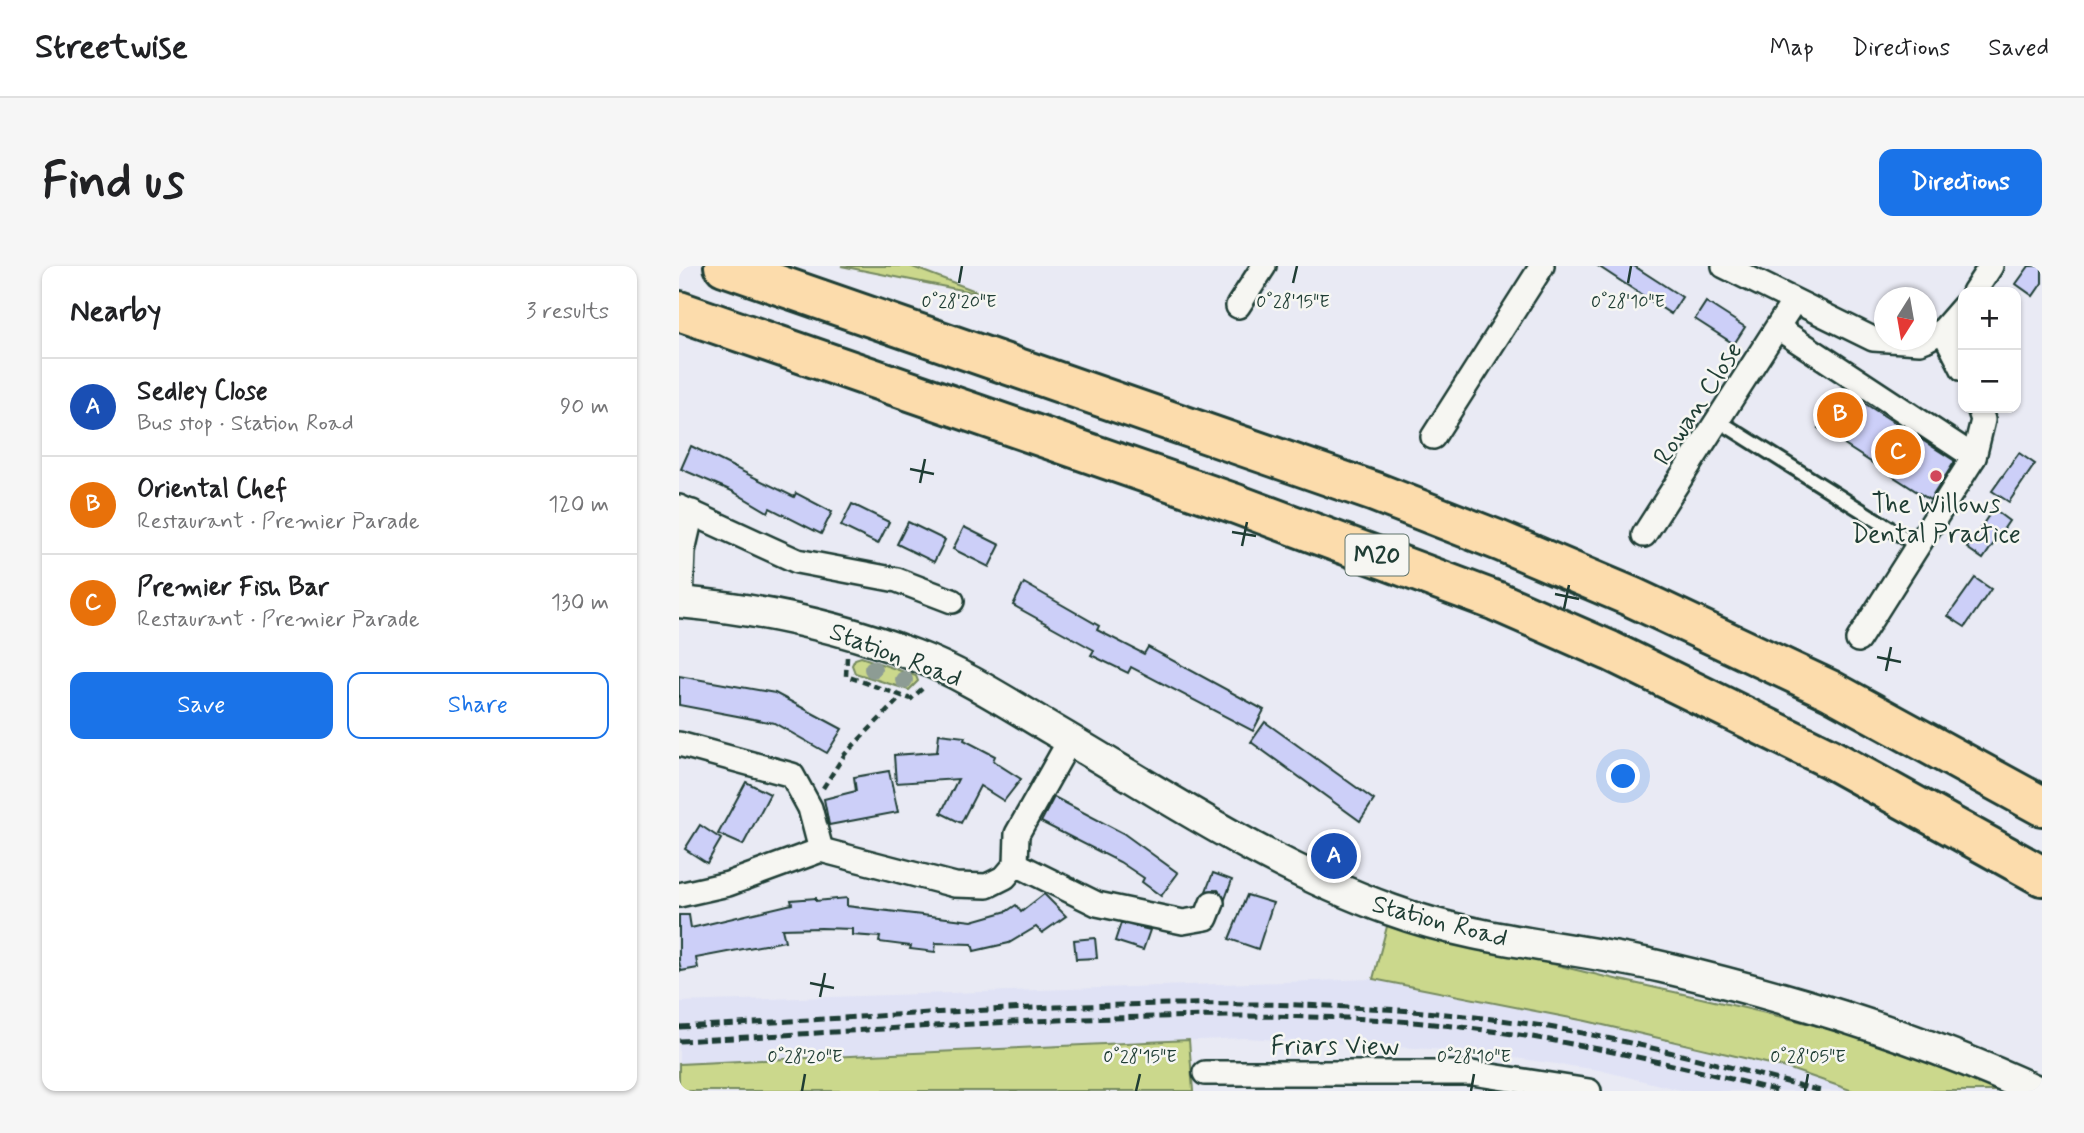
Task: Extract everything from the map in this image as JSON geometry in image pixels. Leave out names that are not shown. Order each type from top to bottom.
[{"type":"highway","name":"M20","points":[[724,266],[1375,492],[1500,541],[1632,597],[1830,690],[2042,806]]},
{"type":"highway","name":"M20","points":[[679,311],[1123,464],[1496,601],[1610,651],[1829,758],[2042,876]]},
{"type":"street","points":[[1238,306],[1264,266]]},
{"type":"street","points":[[1433,437],[1542,266]]},
{"type":"street","points":[[1724,266],[1874,339]]},
{"type":"street","points":[[1977,287],[1991,266]]},
{"type":"street","name":"Rowan Close","points":[[1644,535],[1794,300]]},
{"type":"street","points":[[1937,331],[1958,312]]},
{"type":"street","points":[[1778,328],[1974,457]]},
{"type":"street","points":[[1937,341],[1958,364]]},
{"type":"street","points":[[1859,640],[1974,457],[1983,420],[1981,413]]},
{"type":"street","points":[[680,602],[686,510],[797,561],[897,580],[952,601]]},
{"type":"street","name":"Station Road","points":[[680,602],[738,608],[815,623],[916,656],[1070,740],[1261,852],[1392,911],[1459,930],[1662,967],[1860,1022],[1973,1061],[2037,1091]]},
{"type":"street","points":[[679,895],[728,884],[821,850],[955,885],[987,886],[1005,877],[1016,864],[1017,834],[1070,740]]},
{"type":"street","points":[[679,744],[792,775],[810,808],[821,850]]},
{"type":"street","points":[[1016,864],[1097,904],[1183,922],[1206,918],[1212,903]]},
{"type":"street","name":"Friars View","points":[[1205,1073],[1472,1073],[1589,1091]]},
{"type":"lane","points":[[1719,421],[1918,545]]},
{"type":"path","points":[[847,634],[846,676],[911,699],[944,669]]},
{"type":"path","points":[[810,808],[845,754],[902,695]]},
{"type":"shaded area","points":[[1420,947],[1993,1091],[1684,1091],[1599,1070],[1465,1051],[1244,1038],[679,1064],[679,1002],[1372,979]]},
{"type":"green space","points":[[841,266],[910,266],[986,295]]},
{"type":"green space","points":[[861,657],[916,676],[918,681],[909,690],[855,673],[852,665],[855,659]]},
{"type":"green space","points":[[1389,919],[1564,967],[1747,1008],[1851,1035],[1902,1051],[2002,1091],[1853,1091],[1787,1068],[1586,1021],[1373,979]]},
{"type":"green space","points":[[1189,1040],[1193,1091],[679,1091],[679,1064]]},
{"type":"building","points":[[1598,266],[1634,266],[1682,297],[1671,314]]},
{"type":"building","points":[[2029,266],[2042,266],[2042,283],[2033,296],[2016,284]]},
{"type":"building","points":[[1706,302],[1745,327],[1734,344],[1695,319]]},
{"type":"building","points":[[1842,389],[1955,461],[1930,500],[1818,428]]},
{"type":"building","points":[[691,446],[794,497],[796,493],[832,512],[821,534],[770,508],[768,512],[732,491],[681,469]]},
{"type":"building","points":[[2019,453],[2035,464],[2009,502],[1992,491]]},
{"type":"building","points":[[852,504],[889,522],[878,544],[841,526]]},
{"type":"building","points":[[1993,509],[2009,521],[1983,559],[1967,548]]},
{"type":"building","points":[[908,522],[945,540],[934,562],[897,544]]},
{"type":"building","points":[[964,527],[1000,545],[989,567],[953,549]]},
{"type":"building","points":[[1975,578],[1991,589],[1965,627],[1948,616]]},
{"type":"building","points":[[1024,583],[1099,626],[1097,630],[1144,654],[1148,647],[1264,710],[1253,731],[1131,667],[1128,673],[1091,655],[1094,650],[1013,605]]},
{"type":"building","points":[[679,676],[775,693],[842,729],[827,753],[774,723],[679,705]]},
{"type":"building","points":[[1265,722],[1374,800],[1360,821],[1251,742]]},
{"type":"building","points":[[939,734],[965,737],[964,740],[995,756],[993,761],[1021,779],[1004,801],[980,786],[961,823],[941,813],[958,779],[896,783],[894,755],[937,752]]},
{"type":"building","points":[[889,771],[898,812],[829,825],[824,799],[856,791],[854,777]]},
{"type":"building","points":[[746,782],[770,794],[743,845],[718,834]]},
{"type":"building","points":[[1054,797],[1123,833],[1178,873],[1161,896],[1142,882],[1144,878],[1120,862],[1041,822]]},
{"type":"building","points":[[700,825],[721,839],[707,863],[685,849]]},
{"type":"building","points":[[1213,873],[1232,880],[1225,899],[1218,890],[1206,891]]},
{"type":"building","points":[[1044,894],[1066,916],[1042,933],[1036,927],[1009,943],[974,951],[972,944],[936,943],[935,952],[910,949],[911,946],[879,942],[880,937],[852,935],[852,929],[782,929],[785,941],[696,958],[698,968],[681,971],[679,961],[679,915],[689,915],[691,928],[792,904],[791,900],[847,898],[847,906],[972,921],[1007,911],[1016,905],[1021,912]]},
{"type":"building","points":[[1247,895],[1273,903],[1258,949],[1229,939]]},
{"type":"building","points":[[1121,923],[1150,930],[1143,950],[1115,941]]},
{"type":"building","points":[[1095,938],[1097,958],[1076,959],[1074,940]]},
{"type":"railway","points":[[679,1027],[1090,1006],[1296,1005],[1399,1010],[1500,1020],[1581,1033],[1662,1050],[1821,1091]]},
{"type":"railway","points":[[679,1041],[1096,1019],[1263,1016],[1346,1018],[1455,1026],[1564,1043],[1672,1065],[1778,1091]]},
{"type":"place","name":"Oriental Chef","points":[[1840,415]]},
{"type":"place","name":"Premier Fish Bar","points":[[1898,452]]},
{"type":"place","name":"The Willows Dental Practice","points":[[1936,476]]},
{"type":"place","name":"Sedley Close","points":[[1334,856]]}]
